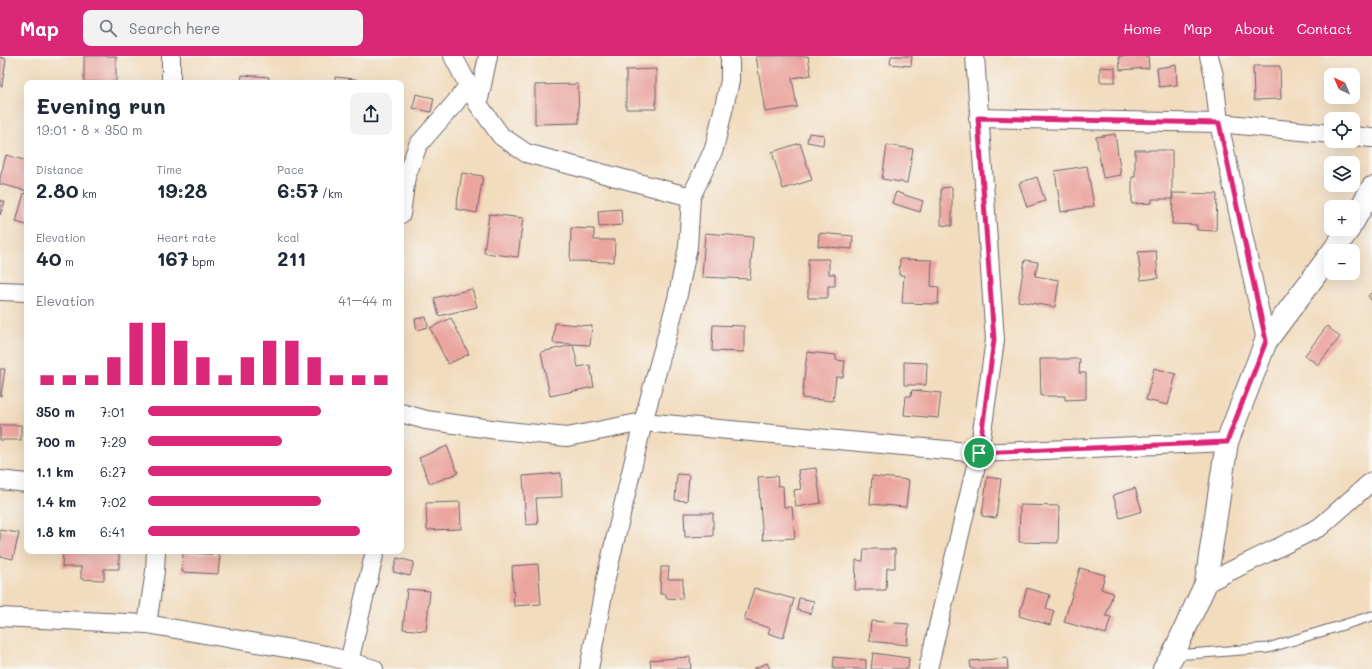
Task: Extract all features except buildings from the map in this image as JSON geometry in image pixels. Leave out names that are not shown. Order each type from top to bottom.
[{"type":"street","points":[[171,56],[171,80]]},
{"type":"street","points":[[454,56],[478,104],[501,136],[526,153],[691,197]]},
{"type":"street","points":[[478,104],[488,56]]},
{"type":"street","points":[[589,669],[606,578],[643,422],[677,299],[688,247],[691,197],[714,149],[730,81],[730,56]]},
{"type":"street","points":[[928,669],[979,453],[994,340],[975,56]]},
{"type":"street","points":[[1209,56],[1214,76],[1219,123],[1266,341]]},
{"type":"street","points":[[404,192],[406,177],[418,145],[468,86]]},
{"type":"street","points":[[978,118],[1219,123],[1324,133]]},
{"type":"street","points":[[1360,137],[1372,138]]},
{"type":"street","points":[[1360,209],[1372,188]]},
{"type":"street","points":[[1169,662],[1206,583],[1227,442],[1266,341],[1324,263]]},
{"type":"street","points":[[0,291],[24,292]]},
{"type":"street","points":[[404,414],[426,420],[498,430],[567,437],[643,422],[979,453],[1227,442]]},
{"type":"street","points":[[0,480],[24,483]]},
{"type":"street","points":[[1206,583],[1320,527],[1372,481]]},
{"type":"street","points":[[146,624],[156,571],[156,554]]},
{"type":"street","points":[[349,662],[374,554]]},
{"type":"street","points":[[0,617],[146,624],[326,655],[374,669]]},
{"type":"lane","points":[[1169,662],[1268,648],[1372,616]]},
{"type":"route","points":[[978,118],[1219,123],[1266,341],[1227,442],[979,453],[994,340],[978,118]]}]
